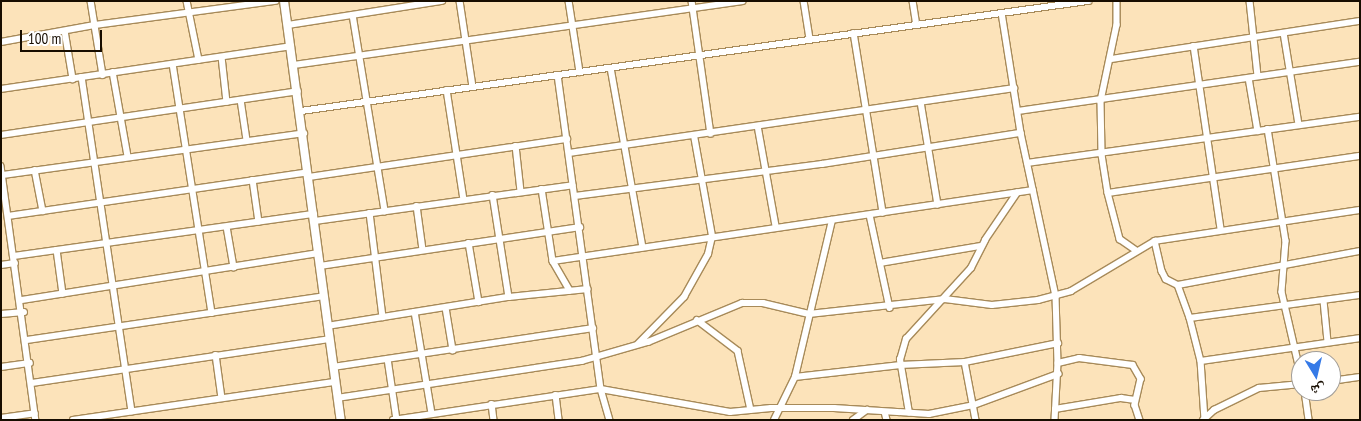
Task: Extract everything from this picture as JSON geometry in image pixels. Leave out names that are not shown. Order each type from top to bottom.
[{"type":"street","points":[[91,1],[102,74]]},
{"type":"street","points":[[188,1],[199,60]]},
{"type":"street","points":[[1,42],[95,25],[190,15],[275,1]]},
{"type":"street","points":[[284,1],[304,133],[327,326],[341,420]]},
{"type":"street","points":[[288,26],[415,3],[442,1]]},
{"type":"street","points":[[460,1],[473,86]]},
{"type":"street","points":[[569,1],[580,72]]},
{"type":"street","points":[[692,1],[698,55],[711,134]]},
{"type":"street","points":[[294,65],[742,1]]},
{"type":"street","points":[[804,1],[810,39]]},
{"type":"street","points":[[913,1],[917,25]]},
{"type":"street","points":[[1028,1],[1029,9]]},
{"type":"street","points":[[301,111],[1088,1]]},
{"type":"street","points":[[1117,1],[1111,59],[1101,101],[1102,155],[1108,193],[1120,239],[1136,250]]},
{"type":"street","points":[[1250,1],[1258,76]]},
{"type":"street","points":[[1002,13],[1021,133],[1056,296],[1058,374],[1054,420]]},
{"type":"street","points":[[353,14],[384,211]]},
{"type":"street","points":[[1111,59],[1254,39],[1360,21]]},
{"type":"street","points":[[65,31],[73,79]]},
{"type":"street","points":[[854,33],[883,213]]},
{"type":"street","points":[[1284,33],[1300,125]]},
{"type":"street","points":[[1,89],[291,46]]},
{"type":"street","points":[[1194,46],[1221,230]]},
{"type":"street","points":[[222,57],[227,102]]},
{"type":"street","points":[[1018,111],[1101,101],[1360,62]]},
{"type":"street","points":[[173,64],[201,230],[212,313]]},
{"type":"street","points":[[611,68],[643,247]]},
{"type":"street","points":[[113,72],[128,156]]},
{"type":"street","points":[[558,76],[585,257],[601,389],[610,420]]},
{"type":"street","points":[[82,78],[132,411]]},
{"type":"street","points":[[1249,78],[1258,131]]},
{"type":"street","points":[[569,153],[711,134],[1014,88]]},
{"type":"street","points":[[447,90],[464,200]]},
{"type":"street","points":[[1,134],[298,91]]},
{"type":"street","points":[[241,100],[247,140]]},
{"type":"street","points":[[921,102],[938,206]]},
{"type":"street","points":[[1027,163],[1102,155],[1268,129],[1360,117]]},
{"type":"street","points":[[758,126],[776,226]]},
{"type":"street","points":[[1268,129],[1284,221],[1287,252],[1281,283],[1284,306],[1295,351]]},
{"type":"street","points":[[3,175],[128,156],[304,133]]},
{"type":"street","points":[[575,196],[874,157],[1021,133]]},
{"type":"street","points":[[637,345],[694,284],[708,254],[712,236],[694,136]]},
{"type":"street","points":[[6,212],[43,210],[193,188],[309,175],[567,139]]},
{"type":"street","points":[[516,146],[521,192]]},
{"type":"street","points":[[1108,193],[1214,179],[1360,156]]},
{"type":"street","points":[[1,166],[6,212],[28,340],[36,417],[1,418]]},
{"type":"street","points":[[35,170],[43,210]]},
{"type":"street","points":[[253,180],[259,222]]},
{"type":"street","points":[[14,256],[259,222],[370,213],[573,185]]},
{"type":"street","points":[[542,189],[553,261],[570,291]]},
{"type":"street","points":[[553,261],[776,226],[938,206],[1033,190]]},
{"type":"street","points":[[909,413],[900,365],[906,339],[945,299],[971,268],[981,246],[1017,192]]},
{"type":"street","points":[[493,195],[509,297]]},
{"type":"street","points":[[417,206],[423,250]]},
{"type":"street","points":[[337,398],[597,357],[637,345],[735,304],[752,302],[809,314],[890,308],[945,299],[1007,304],[1056,296],[1078,288],[1136,250],[1155,241],[1360,210]]},
{"type":"street","points":[[370,213],[383,317]]},
{"type":"street","points":[[870,215],[890,308]]},
{"type":"street","points":[[774,420],[795,376],[832,220]]},
{"type":"street","points":[[227,227],[234,267]]},
{"type":"street","points":[[320,266],[580,227]]},
{"type":"street","points":[[1155,241],[1166,279],[1178,285],[1284,263],[1360,252]]},
{"type":"street","points":[[469,243],[479,302]]},
{"type":"street","points":[[880,263],[981,246]]},
{"type":"street","points":[[56,250],[62,294]]},
{"type":"street","points":[[22,300],[318,253]]},
{"type":"street","points":[[1,265],[15,263]]},
{"type":"street","points":[[1178,285],[1190,318],[1201,362],[1204,420]]},
{"type":"street","points":[[327,326],[509,297],[588,289]]},
{"type":"street","points":[[1190,318],[1360,295]]},
{"type":"street","points":[[28,340],[324,296]]},
{"type":"street","points":[[1324,301],[1328,342]]},
{"type":"street","points":[[446,308],[453,350]]},
{"type":"street","points":[[1,314],[24,312]]},
{"type":"street","points":[[415,312],[432,414]]},
{"type":"street","points":[[697,320],[738,351],[751,410]]},
{"type":"street","points":[[333,367],[593,328]]},
{"type":"street","points":[[1201,362],[1360,338]]},
{"type":"street","points":[[32,383],[126,367],[329,339]]},
{"type":"street","points":[[795,376],[900,365],[965,362],[1058,343]]},
{"type":"street","points":[[216,355],[222,398]]},
{"type":"street","points":[[1058,363],[1079,358],[1133,364],[1141,379],[1135,400],[1140,420]]},
{"type":"street","points":[[388,359],[396,420],[601,389],[720,411],[781,408],[941,413],[974,405],[1058,374]]},
{"type":"street","points":[[965,362],[976,420]]},
{"type":"street","points":[[1,367],[30,363]]},
{"type":"street","points":[[1341,380],[1360,377]]},
{"type":"street","points":[[73,420],[335,382]]},
{"type":"street","points":[[1204,420],[1214,410],[1259,388],[1291,385]]},
{"type":"street","points":[[556,395],[559,420]]},
{"type":"street","points":[[1055,409],[1121,398],[1135,400]]},
{"type":"street","points":[[1306,401],[1309,420]]},
{"type":"street","points":[[492,404],[494,420]]},
{"type":"street","points":[[853,420],[867,410]]},
{"type":"street","points":[[886,412],[887,420]]}]
